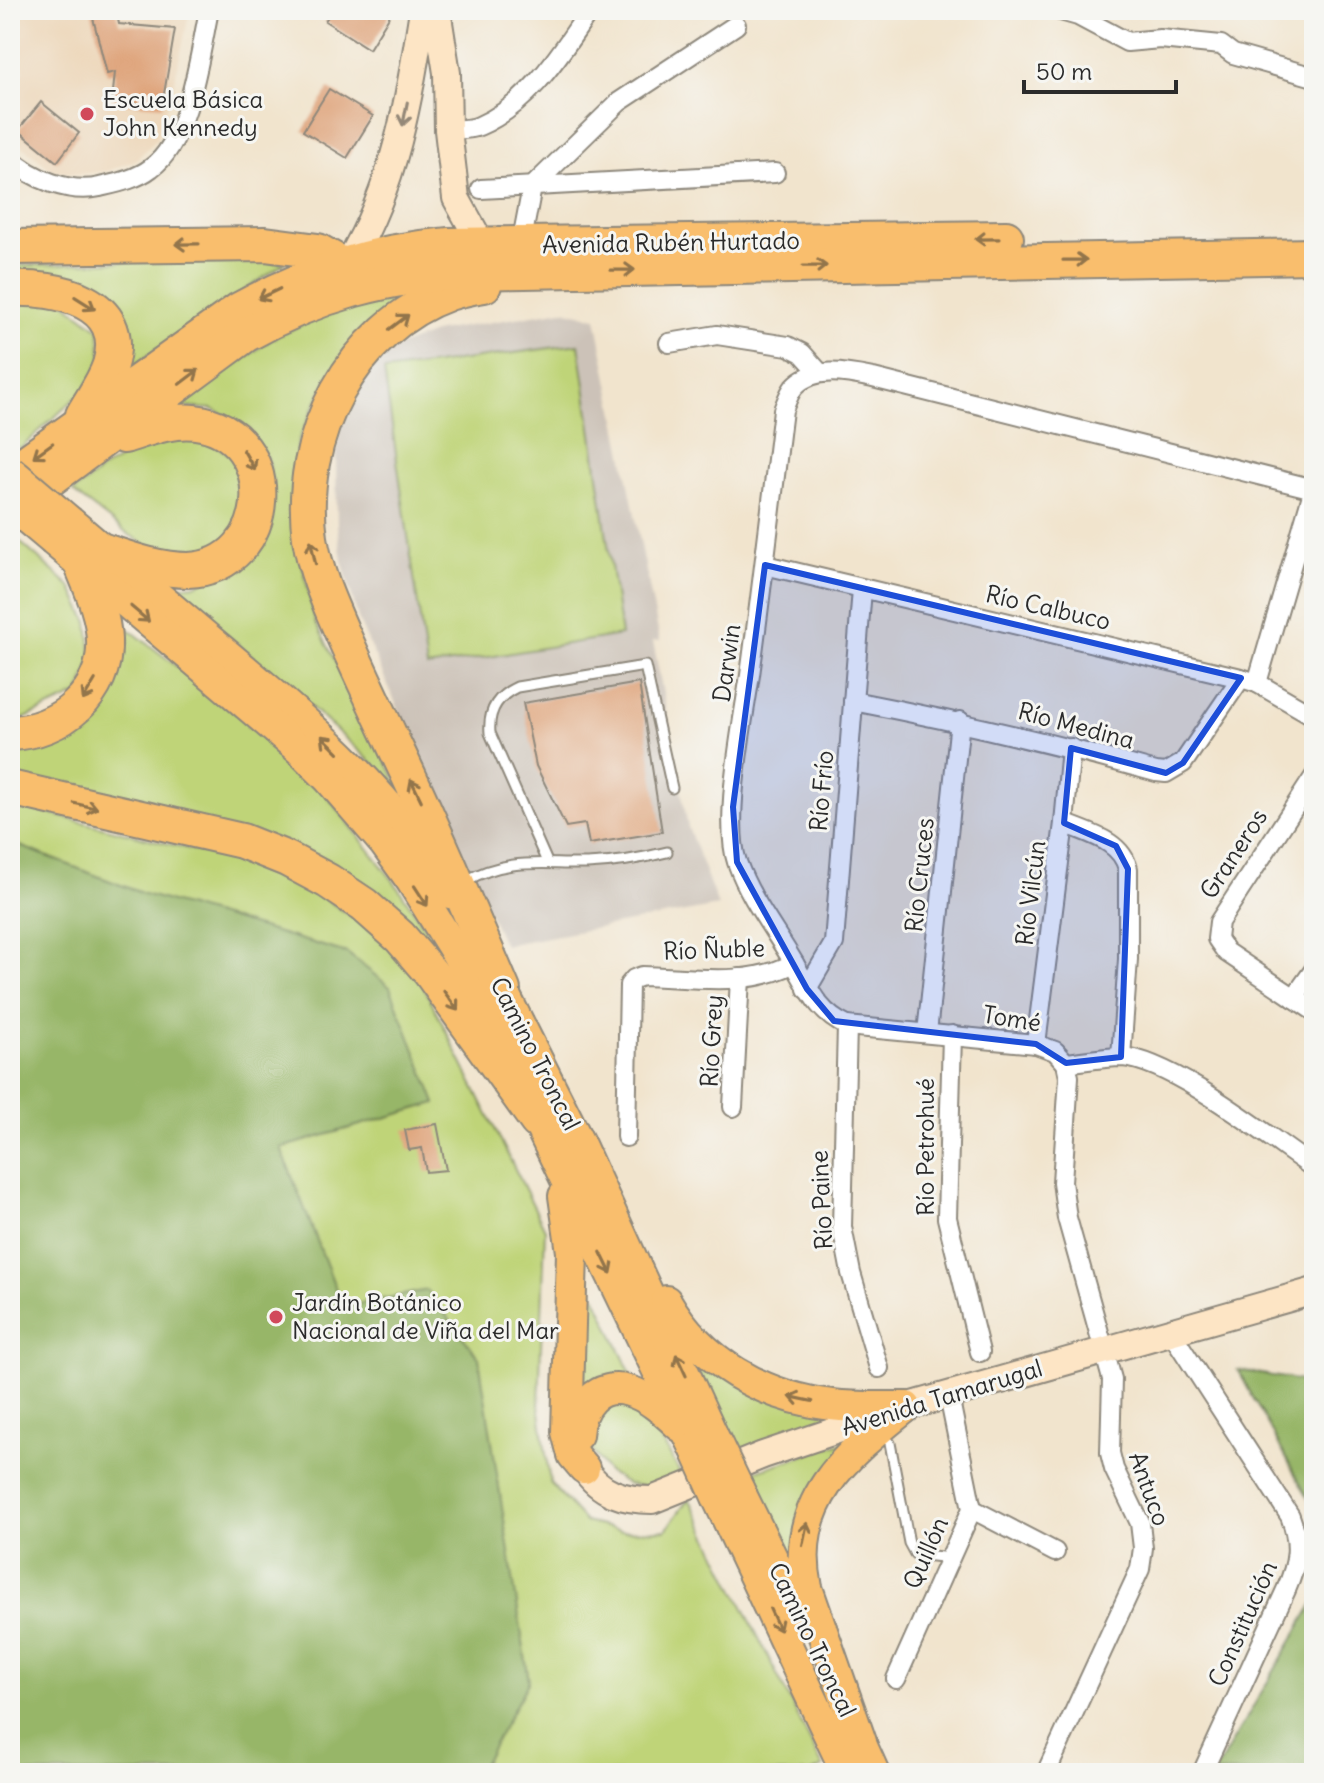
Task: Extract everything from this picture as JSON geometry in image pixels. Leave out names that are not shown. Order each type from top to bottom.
[{"type":"highway","name":"Avenida Rubén Hurtado","points":[[90,433],[239,310],[273,292],[345,263],[416,247],[1314,234]]},
{"type":"highway","points":[[10,247],[265,244],[318,251],[345,263]]},
{"type":"highway","name":"Avenida Rubén Hurtado","points":[[90,433],[245,335],[303,305],[399,277],[447,273],[1314,256]]},
{"type":"highway","points":[[503,990],[323,587],[310,539],[308,490],[311,465],[324,418],[335,395],[357,362],[384,334],[404,317],[449,292],[545,271]]},
{"type":"highway","points":[[10,289],[69,294],[91,305],[107,325],[112,345],[90,433],[10,507]]},
{"type":"highway","points":[[10,472],[90,433],[193,422],[220,430],[243,449],[256,474],[259,488],[259,503],[250,532],[242,544],[218,562],[204,567],[175,569],[92,557],[104,639],[99,672],[83,700],[59,721],[28,732],[10,733]]},
{"type":"highway","points":[[10,788],[242,841],[287,859],[328,881],[364,905],[400,937],[430,972],[537,1121]]},
{"type":"main road","name":"Camino Troncal","points":[[10,472],[62,532],[316,729],[402,821],[439,875],[503,990],[592,1171],[700,1441]]},
{"type":"main road","name":"Camino Troncal","points":[[10,507],[62,532]]},
{"type":"main road","name":"Camino Troncal","points":[[92,557],[329,779],[376,833],[411,880],[457,954],[560,1167],[700,1441],[861,1742],[874,1773]]},
{"type":"main road","points":[[560,1167],[572,1252],[567,1432],[573,1455],[584,1468]]},
{"type":"main road","points":[[592,1171],[679,1324],[720,1364],[750,1382],[787,1396],[833,1406],[906,1407]]},
{"type":"main road","points":[[584,1468],[577,1442],[580,1414],[592,1396],[605,1391],[631,1391],[664,1411],[700,1441]]},
{"type":"main road","points":[[861,1742],[807,1588],[802,1548],[812,1509],[822,1490],[860,1444],[906,1407]]},
{"type":"main road","name":"Camino Troncal","points":[[728,1494],[847,1773]]},
{"type":"street","points":[[10,158],[49,183],[87,190],[122,182],[152,168],[172,143],[192,93],[209,10]]},
{"type":"street","points":[[345,263],[365,235],[392,168],[406,114],[423,10]]},
{"type":"street","points":[[437,10],[447,73],[448,130],[456,198],[482,245]]},
{"type":"street","points":[[448,130],[476,127],[503,112],[548,71],[590,10]]},
{"type":"street","points":[[1057,10],[1078,16],[1127,42],[1160,39],[1221,45],[1233,54],[1314,77]]},
{"type":"street","points":[[521,245],[532,187],[619,102],[736,25]]},
{"type":"street","points":[[412,70],[447,73]]},
{"type":"street","points":[[481,189],[775,173]]},
{"type":"street","points":[[669,343],[717,335],[788,346],[802,353],[820,373],[848,373],[873,378],[1314,488]]},
{"type":"street","name":"Darwin","points":[[794,963],[758,905],[737,862],[733,807],[783,410],[795,386],[820,373]]},
{"type":"street","name":"Río Medina","points":[[853,701],[960,721],[1166,773],[1183,763],[1249,680],[1314,488]]},
{"type":"street","name":"Río Calbuco","points":[[765,565],[1249,680],[1314,716]]},
{"type":"street","name":"Río Frío","points":[[807,989],[834,943],[862,589]]},
{"type":"street","name":"Río Cruces","points":[[927,1033],[960,721]]},
{"type":"street","name":"Río Vilcún","points":[[1036,1044],[1071,748]]},
{"type":"street","name":"Graneros","points":[[1314,777],[1219,922],[1217,932],[1217,939],[1226,952],[1314,1011]]},
{"type":"street","points":[[1064,823],[1116,846],[1125,857],[1128,869],[1128,959],[1121,1057]]},
{"type":"street","points":[[794,963],[820,1007],[834,1021],[847,1026]]},
{"type":"street","name":"Río Ñuble","points":[[626,1137],[629,985],[634,979],[642,976],[740,978],[778,972],[794,963]]},
{"type":"street","points":[[1294,998],[1314,970]]},
{"type":"street","name":"Río Grey","points":[[733,1107],[740,978]]},
{"type":"street","name":"Tomé","points":[[847,1026],[1036,1044],[1055,1051],[1066,1063]]},
{"type":"street","name":"Río Paine","points":[[847,1026],[842,1227],[851,1273],[879,1368]]},
{"type":"street","name":"Río Petrohué","points":[[952,1035],[947,1218],[980,1352]]},
{"type":"street","points":[[1066,1063],[1121,1057],[1144,1061],[1183,1079],[1314,1168]]},
{"type":"street","name":"Antuco","points":[[1046,1773],[1143,1559],[1140,1523],[1114,1469],[1110,1453],[1112,1379],[1067,1218],[1062,1182],[1069,1077],[1066,1063]]},
{"type":"street","name":"Avenida Tamarugal","points":[[584,1468],[594,1483],[615,1494],[632,1500],[652,1500],[763,1455],[906,1407],[1314,1291]]},
{"type":"street","name":"Constitución","points":[[1171,1332],[1290,1516],[1299,1547],[1297,1565],[1202,1773]]},
{"type":"street","name":"Quillón","points":[[896,1679],[972,1509],[949,1396]]},
{"type":"street","points":[[972,1509],[1055,1552]]},
{"type":"lane","points":[[547,862],[490,733],[490,714],[500,697],[508,691],[645,666],[672,788]]},
{"type":"lane","points":[[458,885],[508,865],[547,862],[602,864],[667,852]]},
{"type":"lane","points":[[890,1443],[909,1543],[915,1554],[950,1558]]},
{"type":"highlighted area","points":[[765,565],[1241,678],[1183,763],[1166,773],[1071,748],[1064,823],[1116,846],[1128,869],[1121,1057],[1066,1063],[1036,1044],[834,1021],[807,989],[737,862],[733,807]]},
{"type":"shaded area","name":"Escuela Básica John Kennedy","points":[[10,10],[190,10],[175,79],[157,139],[136,160],[108,171],[80,174],[53,171],[10,136],[10,91],[24,71],[10,57]]},
{"type":"shaded area","points":[[563,310],[596,318],[660,641],[653,641],[688,827],[718,906],[504,945],[359,621],[342,560],[337,525],[336,456],[342,418],[359,384],[385,356],[402,345],[439,331]]},
{"type":"green space","points":[[219,258],[285,263],[121,374],[85,285],[56,273],[10,275],[10,266]]},
{"type":"green space","points":[[448,284],[331,371],[298,441],[293,494],[300,554],[315,621],[399,787],[292,690],[170,587],[195,585],[249,560],[268,533],[273,500],[269,462],[249,429],[213,409],[175,407],[275,337],[342,306]]},
{"type":"green space","points":[[10,301],[62,301],[99,329],[102,360],[85,389],[20,449],[10,440]]},
{"type":"green space","points":[[579,344],[621,635],[427,667],[384,371]]},
{"type":"green space","points":[[198,433],[240,462],[245,519],[216,550],[167,558],[125,532],[73,492],[106,467],[142,446]]},
{"type":"green space","points":[[11,534],[71,587],[88,622],[92,659],[79,694],[10,725]]},
{"type":"green space","points":[[108,613],[274,742],[321,788],[395,883],[464,994],[352,880],[10,776],[10,747],[44,745],[79,720]]},
{"type":"green space","name":"Jardín Botánico Nacional de Viña del Mar","points":[[10,804],[229,859],[295,879],[381,936],[423,985],[545,1229],[539,1405],[550,1483],[585,1522],[622,1531],[666,1530],[689,1498],[823,1767],[811,1773],[10,1773]]},
{"type":"green space","name":"Jardín Botánico Nacional de Viña del Mar","points":[[10,842],[144,894],[347,953],[390,987],[436,1103],[281,1148],[343,1307],[427,1290],[479,1358],[529,1681],[478,1773],[10,1773]]},
{"type":"green space","points":[[583,1269],[635,1383],[578,1400]]},
{"type":"green space","points":[[681,1334],[845,1416],[737,1453]]},
{"type":"green space","points":[[1238,1370],[1314,1383],[1314,1509]]},
{"type":"green space","points":[[600,1404],[642,1406],[681,1474],[652,1487],[627,1484],[607,1471],[591,1449],[589,1417]]},
{"type":"green space","points":[[857,1438],[794,1562],[750,1473]]},
{"type":"green space","points":[[1314,1603],[1314,1773],[1214,1773]]},
{"type":"building","points":[[91,10],[116,10],[119,24],[175,29],[162,106],[112,102],[115,72],[107,74]]},
{"type":"building","points":[[332,10],[393,10],[369,49],[325,21]]},
{"type":"building","points":[[329,89],[373,116],[347,158],[303,131]]},
{"type":"building","points":[[41,102],[79,133],[57,162],[18,130]]},
{"type":"building","points":[[639,683],[662,832],[589,844],[585,824],[566,827],[536,766],[523,703]]},
{"type":"building","points":[[437,1124],[446,1170],[426,1172],[422,1148],[409,1150],[405,1130]]},
{"type":"place","name":"Escuela Básica John Kennedy","points":[[87,114]]},
{"type":"place","name":"Jardín Botánico Nacional de Viña del Mar","points":[[276,1317]]}]
